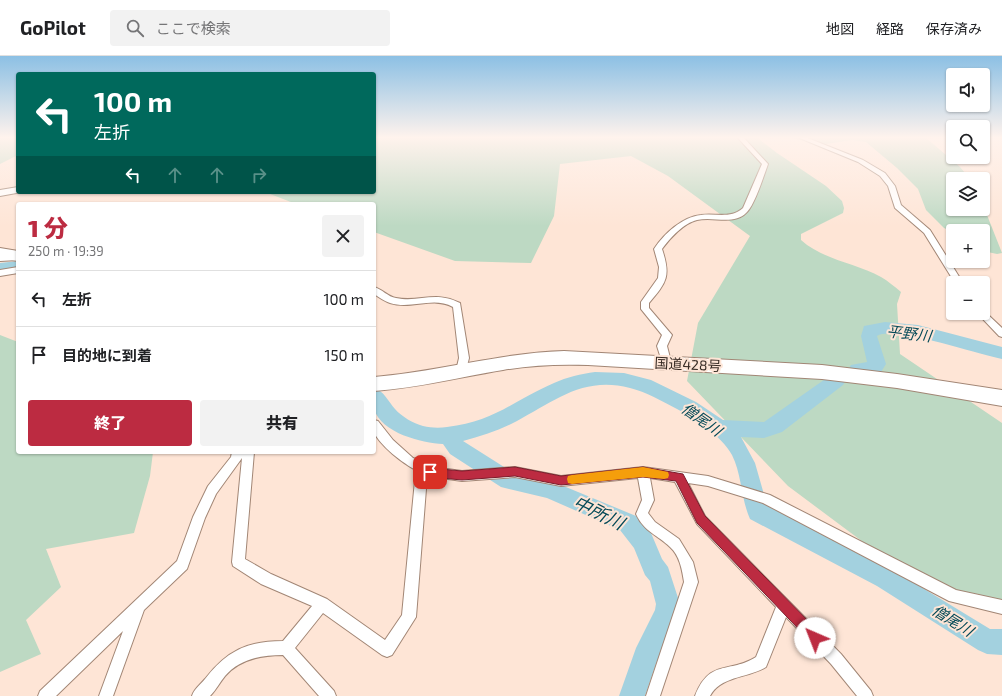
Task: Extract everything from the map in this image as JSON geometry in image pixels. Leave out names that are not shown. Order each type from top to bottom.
[{"type":"highway","points":[[0,253],[16,257]]},
{"type":"highway","name":"国道428号","points":[[377,384],[416,380],[516,361],[562,358],[666,362],[822,372],[897,381],[1002,398]]},
{"type":"street","points":[[666,362],[662,346],[668,335],[645,309],[645,302],[663,281],[663,266],[658,249],[661,244],[689,220],[696,218],[734,217],[742,214],[746,209],[764,167]]},
{"type":"street","points":[[870,167],[890,183],[894,201],[927,232],[955,276]]},
{"type":"street","points":[[0,192],[16,190]]},
{"type":"street","points":[[0,258],[16,257]]},
{"type":"street","points":[[0,273],[16,270]]},
{"type":"street","points":[[376,291],[391,301],[445,298],[457,305],[464,358],[462,371]]},
{"type":"street","points":[[989,320],[1002,334]]},
{"type":"street","points":[[376,426],[389,442],[409,461],[430,472],[462,476],[515,472],[561,481],[643,472],[708,481],[744,491],[766,499],[954,596],[1002,607]]},
{"type":"street","points":[[45,696],[182,565],[199,517],[212,490],[236,459],[237,454]]},
{"type":"street","points":[[248,454],[238,562],[266,579],[322,604],[386,650],[409,617],[422,468]]},
{"type":"street","points":[[643,472],[648,500],[642,514],[651,526],[675,543],[687,562],[691,582],[653,696]]},
{"type":"street","points":[[679,477],[701,520],[836,659],[866,696]]},
{"type":"street","points":[[286,648],[322,604]]},
{"type":"street","points":[[702,696],[710,682],[754,667],[761,662],[784,605]]},
{"type":"street","points":[[106,696],[139,607]]},
{"type":"street","points":[[199,696],[208,689],[219,672],[232,659],[244,653],[273,648],[286,648],[329,696]]},
{"type":"green space","points":[[376,167],[560,167],[554,216],[531,263],[455,261],[376,233],[376,202],[291,202],[270,194],[376,194]]},
{"type":"green space","points":[[651,167],[798,167],[826,186],[842,201],[844,208],[843,213],[801,234],[801,240],[810,247],[829,257],[861,268],[881,277],[901,292],[897,304],[900,354],[1002,423],[1002,606],[910,577],[788,486],[687,381],[698,323],[750,236],[668,176]]},
{"type":"green space","points":[[896,167],[960,167],[964,172],[946,172],[946,216],[987,216],[1002,253],[997,254],[990,252],[990,224],[946,224],[946,229],[944,228],[926,210],[918,189]]},
{"type":"green space","points":[[0,335],[16,341],[16,454],[153,454],[150,476],[134,533],[46,549],[61,587],[26,620],[41,654],[0,672]]},
{"type":"waterway","name":"僧尾川","points":[[0,268],[16,266]]},
{"type":"waterway","name":"平野川","points":[[857,370],[875,367],[877,364],[869,336],[870,330],[885,328],[918,331],[1002,353]]},
{"type":"waterway","name":"僧尾川","points":[[447,435],[476,430],[493,424],[509,417],[567,385],[595,379],[624,380],[644,385],[690,407],[719,428]]},
{"type":"waterway","name":"平野川","points":[[719,428],[764,430],[775,426],[837,380]]},
{"type":"waterway","name":"僧尾川","points":[[376,398],[386,412],[395,421],[410,430],[426,435],[447,435]]},
{"type":"waterway","name":"僧尾川","points":[[719,428],[730,437],[742,455],[758,512],[885,578],[987,641],[1002,642]]},
{"type":"waterway","name":"中所川","points":[[447,435],[457,448],[485,467],[508,480],[549,489],[613,516],[628,523],[643,541],[653,567],[660,575],[668,604],[667,612],[645,657],[632,696]]},
{"type":"slow traffic","points":[[572,479],[643,472],[664,475]]},
{"type":"route","points":[[430,472],[462,476],[515,472],[561,481],[643,472],[679,477],[701,520],[815,638]]}]
